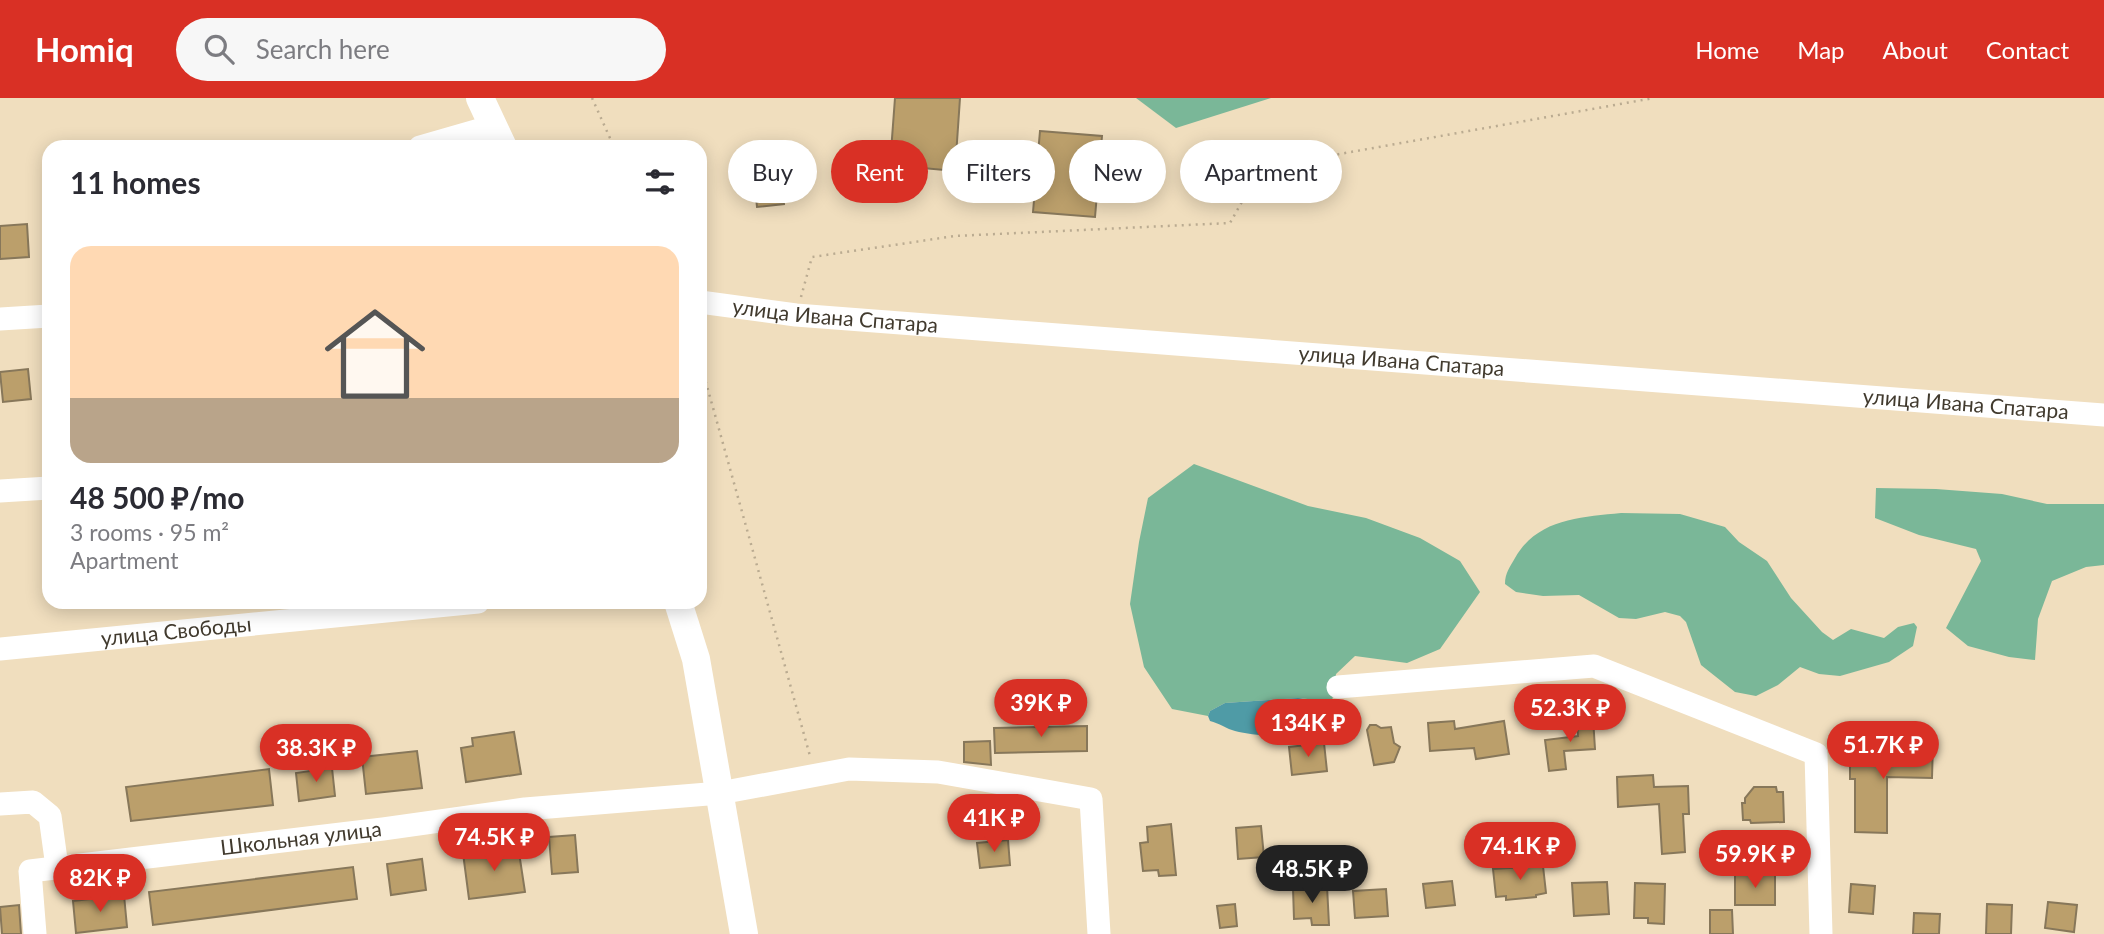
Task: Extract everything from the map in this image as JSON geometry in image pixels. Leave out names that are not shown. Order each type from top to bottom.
[{"type":"main road","points":[[480,98],[498,136]]},
{"type":"main road","points":[[680,609],[696,659],[744,934]]},
{"type":"street","points":[[470,140],[498,136]]},
{"type":"street","name":"улица Ивана Спатара","points":[[707,303],[796,315],[2104,415]]},
{"type":"street","points":[[0,319],[42,316]]},
{"type":"street","points":[[0,491],[42,488]]},
{"type":"street","name":"улица Свободы","points":[[0,649],[407,609]]},
{"type":"street","points":[[1338,687],[1594,666],[1816,754],[1821,934]]},
{"type":"street","name":"Школьная улица","points":[[35,934],[30,871],[383,829],[525,809],[720,793],[849,769],[938,772],[1091,799],[1099,934]]},
{"type":"street","points":[[0,804],[33,802],[50,816],[57,867]]},
{"type":"path","points":[[592,98],[611,140]]},
{"type":"path","points":[[796,315],[812,257],[955,236],[1230,223],[1261,168],[1654,98]]},
{"type":"path","points":[[707,386],[816,775]]},
{"type":"green space","points":[[1136,98],[1271,98],[1176,128]]},
{"type":"green space","points":[[1194,464],[1308,506],[1366,518],[1420,538],[1460,561],[1480,592],[1440,649],[1407,663],[1355,656],[1336,674],[1332,702],[1328,709],[1317,700],[1298,698],[1225,703],[1210,711],[1208,716],[1172,709],[1144,667],[1130,604],[1148,498]]},
{"type":"green space","points":[[1876,488],[2002,494],[2047,504],[2104,504],[2104,565],[2086,567],[2052,581],[2038,619],[2035,660],[2009,657],[1968,646],[1946,628],[1981,561],[1976,549],[1919,535],[1875,518]]},
{"type":"green space","points":[[1621,513],[1680,514],[1725,527],[1739,542],[1767,561],[1791,598],[1822,632],[1833,640],[1851,629],[1884,638],[1898,627],[1914,623],[1917,627],[1913,646],[1889,662],[1840,676],[1819,674],[1800,667],[1778,685],[1756,696],[1735,692],[1701,665],[1686,622],[1680,616],[1665,612],[1636,619],[1619,618],[1579,595],[1543,596],[1516,592],[1505,584],[1515,558],[1535,535],[1561,522]]},
{"type":"water","points":[[1298,698],[1320,703],[1329,713],[1311,728],[1272,736],[1235,731],[1210,721],[1208,716],[1210,711],[1225,703]]},
{"type":"building","points":[[895,98],[960,98],[957,140],[942,140],[942,170],[928,169],[928,140],[892,140]]},
{"type":"building","points":[[1040,131],[1102,136],[1102,140],[1069,140],[1069,203],[1096,203],[1095,217],[1033,212],[1034,203],[1055,203],[1055,140],[1039,140]]},
{"type":"building","points":[[757,203],[784,203],[784,204],[757,207]]},
{"type":"building","points":[[27,224],[29,257],[0,259],[0,226]]},
{"type":"building","points":[[28,369],[31,399],[3,402],[0,372]]},
{"type":"building","points":[[1593,718],[1595,749],[1564,751],[1566,769],[1549,771],[1545,740],[1578,736],[1577,719]]},
{"type":"building","points":[[1454,721],[1455,729],[1504,721],[1509,754],[1476,759],[1474,748],[1430,751],[1428,723]]},
{"type":"building","points":[[1370,725],[1391,727],[1394,743],[1400,747],[1394,762],[1374,765],[1367,730]]},
{"type":"building","points":[[1087,726],[1087,751],[995,753],[994,728]]},
{"type":"building","points":[[514,732],[521,774],[466,782],[461,748],[473,746],[472,738]]},
{"type":"building","points":[[990,741],[991,765],[964,762],[964,742]]},
{"type":"building","points":[[1915,742],[1933,742],[1932,778],[1887,777],[1887,833],[1855,832],[1855,779],[1850,779],[1850,747],[1875,747],[1875,753],[1915,755]]},
{"type":"building","points":[[1324,743],[1327,771],[1292,775],[1289,747]]},
{"type":"building","points":[[417,751],[422,788],[366,794],[362,757]]},
{"type":"building","points":[[332,768],[335,796],[299,801],[296,773]]},
{"type":"building","points":[[269,769],[273,805],[131,821],[126,787]]},
{"type":"building","points":[[1653,775],[1654,787],[1688,786],[1689,814],[1683,814],[1685,852],[1662,854],[1659,804],[1618,807],[1617,777]]},
{"type":"building","points":[[1754,787],[1776,787],[1777,792],[1783,792],[1784,822],[1751,823],[1750,820],[1743,820],[1742,803],[1745,803],[1745,798]]},
{"type":"building","points":[[1171,824],[1176,875],[1159,876],[1158,870],[1143,871],[1140,843],[1148,842],[1147,827]]},
{"type":"building","points":[[1261,826],[1264,857],[1238,859],[1236,828]]},
{"type":"building","points":[[575,835],[578,872],[552,874],[549,837]]},
{"type":"building","points":[[1008,840],[1010,865],[980,868],[977,843]]},
{"type":"building","points":[[518,846],[525,892],[469,899],[463,853]]},
{"type":"building","points":[[422,859],[426,890],[391,895],[387,864]]},
{"type":"building","points":[[1543,866],[1546,893],[1536,897],[1506,900],[1506,896],[1496,897],[1493,869]]},
{"type":"building","points":[[353,867],[357,899],[153,925],[149,892]]},
{"type":"building","points":[[1735,874],[1775,875],[1775,905],[1735,905]]},
{"type":"building","points":[[1452,881],[1455,905],[1426,908],[1423,884]]},
{"type":"building","points":[[1607,882],[1609,914],[1574,916],[1572,883]]},
{"type":"building","points":[[1635,883],[1665,884],[1664,924],[1648,923],[1648,918],[1634,918]]},
{"type":"building","points":[[1851,884],[1875,886],[1873,914],[1849,912]]},
{"type":"building","points":[[1327,886],[1329,925],[1312,925],[1311,918],[1294,919],[1293,888]]},
{"type":"building","points":[[1386,889],[1388,916],[1355,918],[1353,891]]},
{"type":"building","points":[[124,895],[127,927],[76,933],[73,901]]},
{"type":"building","points":[[2048,902],[2077,905],[2074,932],[2045,928]]},
{"type":"building","points":[[1235,904],[1237,926],[1220,928],[1217,906]]},
{"type":"building","points":[[1987,904],[2012,905],[2011,934],[1986,934]]},
{"type":"building","points":[[19,905],[21,934],[2,934],[0,907]]},
{"type":"building","points":[[1710,910],[1732,910],[1733,934],[1710,934]]},
{"type":"building","points":[[1914,913],[1940,914],[1939,934],[1913,934]]}]
